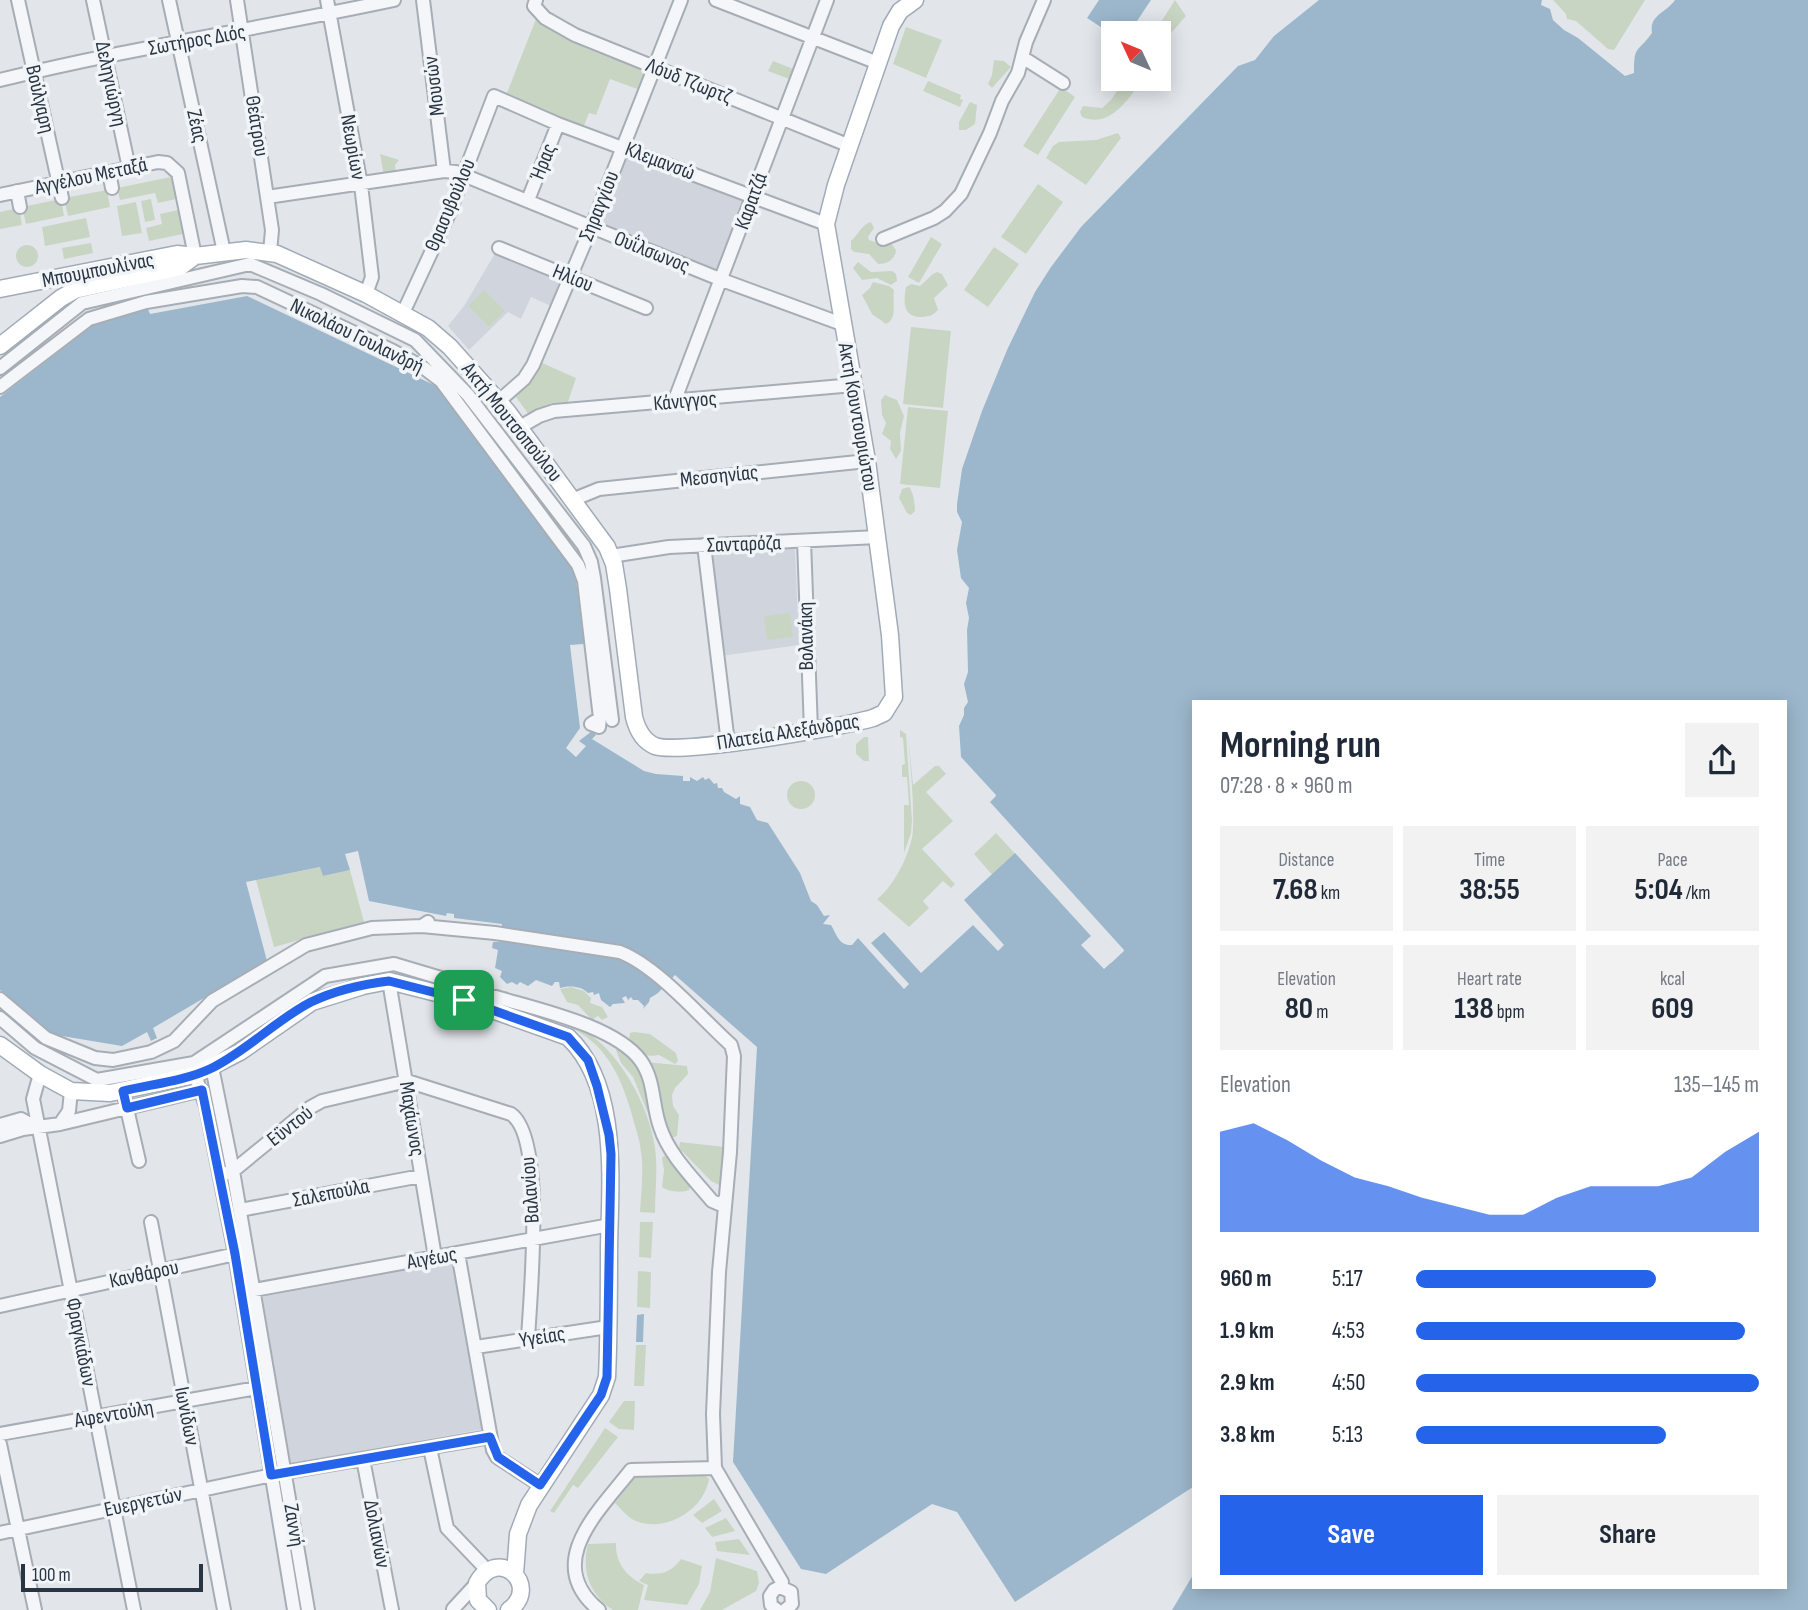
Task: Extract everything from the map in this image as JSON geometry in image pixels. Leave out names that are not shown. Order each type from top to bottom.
[{"type":"main road","name":"Ακτή Κουντουριώτου","points":[[894,691],[867,461],[826,224],[895,18],[915,0]]},
{"type":"main road","name":"Ακτή Μουτσοπούλου","points":[[195,256],[246,250],[270,253],[309,267],[366,294],[402,313],[444,341],[520,428],[599,535],[611,556],[636,724],[648,742],[665,748]]},
{"type":"main road","name":"Μπουμπουλίνας","points":[[0,289],[177,254],[195,256]]},
{"type":"main road","points":[[0,346],[75,290],[180,267],[195,256]]},
{"type":"main road","name":"Πλατεία Αλεξάνδρας","points":[[665,748],[728,743],[880,716],[892,703],[894,691]]},
{"type":"main road","points":[[0,1045],[40,1074],[71,1091],[99,1094],[123,1091],[195,1075],[212,1068],[312,1002],[389,981],[464,1000],[568,1037],[583,1052],[597,1086],[609,1135],[607,1377],[604,1388],[540,1485],[520,1525],[515,1574],[531,1610]]},
{"type":"main road","points":[[487,1610],[478,1600],[482,1576],[502,1567],[515,1574]]},
{"type":"main road","points":[[512,1609],[521,1592]]},
{"type":"street","name":"Βούλγαρη","points":[[18,0],[62,198]]},
{"type":"street","name":"Δεληγιώργη","points":[[93,0],[129,168]]},
{"type":"street","name":"Ζέας","points":[[169,0],[224,252]]},
{"type":"street","name":"Θεάτρου","points":[[237,0],[272,230],[270,253]]},
{"type":"street","name":"Νεωρίων","points":[[327,0],[360,185],[372,277],[366,294]]},
{"type":"street","name":"Σωτήρος Διός","points":[[0,80],[105,56],[178,44],[394,0]]},
{"type":"street","name":"Μουσών","points":[[423,0],[444,172]]},
{"type":"street","name":"Σηραγγίου","points":[[499,401],[528,374],[591,228],[681,0]]},
{"type":"street","points":[[716,0],[878,63]]},
{"type":"street","name":"Καρατζά","points":[[674,402],[827,0]]},
{"type":"street","points":[[883,239],[934,218],[961,194],[1002,101],[1018,73],[1032,24],[1044,0]]},
{"type":"street","name":"Λόυδ Τζωρτζ","points":[[535,3],[541,15],[557,26],[850,146]]},
{"type":"street","points":[[1022,57],[1063,83]]},
{"type":"street","name":"Κλεμανσώ","points":[[494,96],[558,124],[826,224]]},
{"type":"street","name":"Θρασυβούλου","points":[[402,313],[464,174],[494,96]]},
{"type":"street","name":"Ήρας","points":[[527,200],[558,124]]},
{"type":"street","name":"Αγγέλου Μεταξά","points":[[0,195],[158,162],[172,166],[178,173],[181,204],[195,256]]},
{"type":"street","points":[[109,172],[112,188]]},
{"type":"street","name":"Ουΐλσωνος","points":[[267,197],[444,172],[464,174],[722,280],[842,324]]},
{"type":"street","points":[[17,191],[20,207]]},
{"type":"street","name":"Ηλίου","points":[[499,248],[646,308]]},
{"type":"street","name":"Νικολάου Γουλανδρή","points":[[0,368],[82,303],[250,264],[321,294],[415,340],[468,395],[584,546],[594,578],[606,719],[584,581],[578,565],[440,381],[415,363],[257,287],[242,286],[142,303],[89,319],[0,387]]},
{"type":"street","name":"Κάνιγγος","points":[[520,428],[539,416],[554,411],[854,385]]},
{"type":"street","name":"Μεσσηνίας","points":[[572,500],[599,489],[867,461]]},
{"type":"street","name":"Σανταρόζα","points":[[611,556],[652,549],[704,545],[878,537]]},
{"type":"street","name":"Βολανάκη","points":[[804,541],[811,730]]},
{"type":"street","points":[[704,545],[728,743]]},
{"type":"street","points":[[0,999],[46,1038],[95,1058],[113,1060],[152,1052],[174,1041],[212,1001],[306,945],[372,928],[422,926],[495,933],[620,952],[636,959],[670,987],[733,1049],[730,1152],[719,1272],[713,1414],[715,1468],[782,1582]]},
{"type":"street","points":[[0,1018],[35,1048],[97,1080],[194,1063],[325,975],[394,964],[481,990]]},
{"type":"street","name":"Μαχάωνος","points":[[389,981],[435,1257]]},
{"type":"street","points":[[464,1000],[496,998],[554,1015],[618,1040],[640,1060],[650,1080],[656,1115],[664,1138],[712,1201],[719,1204],[725,1200]]},
{"type":"street","name":"Ζαννή","points":[[212,1068],[240,1210],[241,1253],[262,1387],[286,1472],[308,1610]]},
{"type":"street","name":"Φραγκιάδων","points":[[40,1074],[33,1099],[134,1610]]},
{"type":"street","name":"Ζαννή","points":[[195,1075],[202,1090],[220,1175],[254,1290],[271,1475],[293,1610]]},
{"type":"street","name":"Εϋντού","points":[[220,1175],[233,1171],[322,1101],[407,1081]]},
{"type":"street","name":"Βαλανίου","points":[[407,1081],[509,1113],[519,1120],[533,1171],[528,1339]]},
{"type":"street","points":[[0,1136],[202,1090]]},
{"type":"street","points":[[60,1124],[69,1111],[71,1091]]},
{"type":"street","points":[[123,1091],[139,1161]]},
{"type":"street","points":[[0,1125],[21,1119],[39,1129]]},
{"type":"street","name":"Σαλεπούλα","points":[[240,1210],[421,1176]]},
{"type":"street","name":"Ιωνίδων","points":[[151,1222],[224,1610]]},
{"type":"street","name":"Αιγέως","points":[[254,1290],[610,1225]]},
{"type":"street","name":"Κανθάρου","points":[[0,1306],[241,1253]]},
{"type":"street","points":[[458,1253],[490,1437],[498,1457],[540,1485]]},
{"type":"street","name":"Υγείας","points":[[476,1347],[608,1327]]},
{"type":"street","name":"Αφεντούλη","points":[[0,1434],[262,1387]]},
{"type":"street","name":"Ευεργετών","points":[[0,1533],[286,1472],[490,1437]]},
{"type":"street","points":[[0,1444],[35,1610]]},
{"type":"street","points":[[430,1448],[447,1528],[482,1576],[452,1610]]},
{"type":"street","name":"Δολιανών","points":[[363,1459],[391,1610]]},
{"type":"street","points":[[599,1610],[587,1600],[579,1586],[575,1554],[583,1532],[631,1471],[715,1468]]},
{"type":"street","points":[[769,1607],[774,1590],[780,1587],[787,1589],[793,1598],[792,1604],[785,1610]]},
{"type":"shaded area","points":[[625,153],[748,201],[720,274],[597,225]]},
{"type":"shaded area","points":[[497,250],[564,278],[551,306],[531,297],[521,319],[508,312],[469,350],[448,326],[464,306]]},
{"type":"shaded area","points":[[795,548],[799,645],[721,656],[712,552]]},
{"type":"shaded area","points":[[454,1259],[484,1429],[289,1464],[262,1293]]},
{"type":"green space","points":[[1175,0],[1186,16],[1171,33],[1171,21],[1162,21]]},
{"type":"green space","points":[[1553,0],[1645,0],[1614,50],[1608,49],[1576,21],[1567,19],[1566,14]]},
{"type":"green space","points":[[536,19],[575,43],[648,71],[640,90],[610,79],[596,115],[589,113],[583,128],[505,98]]},
{"type":"green space","points":[[906,27],[942,40],[926,78],[893,64]]},
{"type":"green space","points":[[994,60],[1004,61],[1011,67],[992,88],[988,84]]},
{"type":"green space","points":[[773,61],[796,70],[792,80],[768,71]]},
{"type":"green space","points":[[928,81],[961,95],[960,99],[963,100],[960,107],[923,91]]},
{"type":"green space","points":[[1061,87],[1075,97],[1038,155],[1023,146]]},
{"type":"green space","points":[[1117,91],[1134,91],[1110,116],[1092,120],[1082,117],[1080,112],[1083,106],[1102,108]]},
{"type":"green space","points":[[970,102],[977,105],[975,124],[966,130],[959,130],[959,122]]},
{"type":"green space","points":[[1118,133],[1121,138],[1086,185],[1046,158],[1053,146],[1059,142],[1096,140]]},
{"type":"green space","points":[[380,154],[399,160],[395,165],[396,174],[384,176]]},
{"type":"green space","points":[[171,177],[176,199],[158,203],[155,193],[120,200],[117,188]]},
{"type":"green space","points":[[1038,184],[1063,202],[1026,254],[1001,237]]},
{"type":"green space","points":[[107,190],[110,207],[68,216],[64,198]]},
{"type":"green space","points":[[61,199],[64,216],[26,224],[22,207]]},
{"type":"green space","points":[[151,199],[155,220],[145,222],[141,201]]},
{"type":"green space","points":[[136,202],[142,233],[122,236],[117,206]]},
{"type":"green space","points":[[19,208],[22,225],[0,229],[0,212]]},
{"type":"green space","points":[[178,210],[183,234],[149,241],[146,228],[162,224],[160,214]]},
{"type":"green space","points":[[86,218],[90,237],[45,246],[42,227]]},
{"type":"green space","points":[[871,222],[874,228],[869,240],[878,243],[890,242],[896,250],[892,259],[887,262],[878,264],[869,254],[851,249],[851,241]]},
{"type":"green space","points":[[931,237],[942,244],[919,283],[908,277]]},
{"type":"green space","points":[[91,243],[93,253],[64,259],[62,248]]},
{"type":"green space","points":[[27,245],[35,248],[38,256],[35,264],[27,267],[19,264],[16,256],[19,248]]},
{"type":"green space","points":[[994,247],[1019,264],[988,307],[964,290]]},
{"type":"green space","points":[[858,262],[871,272],[892,271],[896,274],[897,281],[891,285],[877,278],[862,280],[853,268]]},
{"type":"green space","points":[[937,272],[942,274],[948,285],[934,298],[938,310],[932,315],[922,317],[911,315],[905,304],[906,287],[911,284],[920,286]]},
{"type":"green space","points":[[873,282],[894,290],[893,314],[886,324],[872,314],[862,295]]},
{"type":"green space","points":[[484,290],[505,311],[489,327],[468,306]]},
{"type":"green space","points":[[911,327],[951,331],[943,408],[903,404]]},
{"type":"green space","points":[[540,362],[576,378],[568,402],[552,403],[529,415],[516,397],[533,378]]},
{"type":"green space","points":[[885,395],[897,400],[904,416],[900,433],[901,451],[896,459],[890,449],[891,441],[882,434],[886,423],[882,415],[881,400]]},
{"type":"green space","points":[[908,407],[948,411],[940,488],[900,484]]},
{"type":"green space","points":[[909,487],[915,508],[911,515],[907,513],[899,498],[902,489]]},
{"type":"green space","points":[[790,613],[793,637],[767,640],[764,616]]},
{"type":"green space","points":[[900,730],[906,734],[912,821],[904,853],[904,805],[909,805],[907,777],[902,777],[902,765],[905,764]]},
{"type":"green space","points":[[908,734],[913,785],[935,766],[939,766],[946,774],[926,792],[953,821],[922,849],[955,884],[951,888],[943,881],[923,901],[929,908],[909,927],[877,899],[896,877],[912,837],[913,805]]},
{"type":"green space","points":[[868,737],[869,761],[864,761],[856,754],[856,744]]},
{"type":"green space","points":[[801,781],[811,785],[815,795],[811,805],[801,809],[791,805],[787,795],[791,785]]},
{"type":"green space","points":[[996,833],[1060,902],[1011,948],[994,877],[974,854]]},
{"type":"green space","points":[[321,867],[323,876],[350,870],[364,922],[274,947],[256,880]]},
{"type":"green space","points":[[571,987],[584,991],[591,998],[590,1003],[602,1007],[608,1017],[602,1020],[598,1016],[592,1020],[578,1005],[567,1002],[560,989]]},
{"type":"green space","points":[[553,1018],[593,1036],[618,1063],[639,1096],[652,1131],[655,1148],[655,1213],[640,1212],[640,1147],[627,1098],[614,1069],[595,1045],[583,1035],[552,1020]]},
{"type":"green space","points":[[630,1033],[650,1034],[676,1053],[678,1061],[675,1064],[659,1055],[648,1056],[641,1053],[629,1040]]},
{"type":"green space","points":[[619,1048],[646,1062],[687,1066],[688,1074],[672,1095],[673,1106],[679,1115],[677,1136],[671,1138],[649,1116],[633,1077],[621,1063],[616,1050]]},
{"type":"green space","points":[[680,1142],[725,1147],[721,1186],[711,1181],[679,1148]]},
{"type":"green space","points":[[664,1156],[670,1158],[675,1167],[692,1183],[689,1190],[675,1192],[662,1187]]},
{"type":"green space","points":[[640,1222],[653,1222],[651,1258],[639,1257]]},
{"type":"green space","points":[[638,1271],[651,1272],[650,1308],[637,1307]]},
{"type":"green space","points":[[636,1345],[646,1345],[644,1386],[634,1386]]},
{"type":"green space","points":[[624,1401],[635,1401],[634,1430],[619,1429],[609,1422]]},
{"type":"green space","points":[[605,1428],[618,1437],[578,1488],[573,1485],[554,1513],[550,1511]]},
{"type":"green space","points":[[702,1473],[709,1479],[700,1500],[692,1509],[671,1521],[648,1524],[636,1521],[615,1503],[635,1477]]},
{"type":"green space","points":[[714,1499],[722,1511],[702,1523],[693,1515]]},
{"type":"green space","points":[[726,1518],[735,1531],[712,1537],[705,1528]]},
{"type":"green space","points":[[739,1539],[750,1555],[717,1551],[715,1542]]},
{"type":"green space","points":[[616,1543],[623,1568],[632,1578],[644,1585],[638,1610],[613,1610],[598,1597],[589,1582],[586,1564],[588,1544]]},
{"type":"green space","points":[[716,1558],[757,1571],[759,1583],[756,1591],[722,1610],[700,1610],[710,1592]]},
{"type":"green space","points":[[681,1559],[702,1566],[699,1584],[687,1605],[644,1600],[648,1585],[639,1581],[646,1573],[666,1572]]},
{"type":"water","points":[[1099,0],[1151,0],[1137,21],[1101,21],[1101,27],[1087,18]]},
{"type":"water","points":[[1319,0],[1542,0],[1541,5],[1550,9],[1553,20],[1625,76],[1634,73],[1637,50],[1652,33],[1653,22],[1675,0],[1808,0],[1808,1610],[1172,1610],[1192,1577],[1192,1589],[1787,1589],[1787,700],[1192,700],[1192,1488],[1015,1602],[957,1512],[932,1504],[826,1574],[801,1569],[733,1462],[757,1047],[675,975],[650,998],[643,1009],[644,1006],[638,1000],[631,997],[628,1000],[626,996],[622,998],[625,1003],[613,1004],[610,1007],[601,1000],[599,993],[594,995],[593,992],[588,993],[575,987],[560,988],[559,982],[552,986],[536,980],[528,986],[520,982],[517,985],[512,982],[507,984],[500,977],[502,971],[495,968],[498,950],[492,948],[493,942],[499,942],[502,924],[454,918],[454,914],[447,913],[446,916],[369,901],[358,851],[345,854],[350,870],[323,876],[320,867],[246,882],[267,961],[153,1028],[157,1038],[151,1041],[147,1032],[122,1046],[50,1034],[0,990],[0,397],[92,326],[148,309],[150,314],[247,296],[436,386],[575,571],[584,644],[570,645],[580,728],[566,748],[576,757],[586,746],[579,741],[592,731],[596,735],[592,739],[644,771],[683,776],[683,781],[690,781],[690,777],[697,781],[703,777],[705,780],[709,778],[714,784],[717,783],[718,788],[736,799],[740,796],[740,804],[750,807],[757,820],[768,823],[800,873],[811,901],[824,916],[830,915],[823,924],[831,925],[844,944],[852,945],[858,938],[904,989],[909,984],[871,943],[884,932],[921,973],[973,925],[998,951],[1004,945],[964,900],[1015,853],[1091,936],[1081,945],[1104,969],[1124,951],[989,802],[996,795],[961,757],[959,726],[968,702],[964,684],[968,672],[969,618],[966,603],[969,588],[961,578],[957,550],[962,522],[957,512],[957,504],[962,469],[1007,350],[1035,292],[1051,267],[1081,227],[1238,66],[1255,60],[1274,36]]},
{"type":"water","points":[[644,1314],[643,1342],[636,1342],[637,1315]]},
{"type":"pier","points":[[962,759],[996,796],[990,802],[1124,950],[1111,963],[1109,960],[1120,950],[986,802],[991,796],[960,762]]},
{"type":"route","points":[[389,981],[464,1000],[568,1037],[588,1060],[609,1135],[611,1154],[606,1384],[540,1485],[498,1457],[490,1437],[271,1475],[235,1254],[202,1090],[127,1108],[123,1091],[195,1075],[212,1068],[312,1002],[363,986],[389,981]]}]
